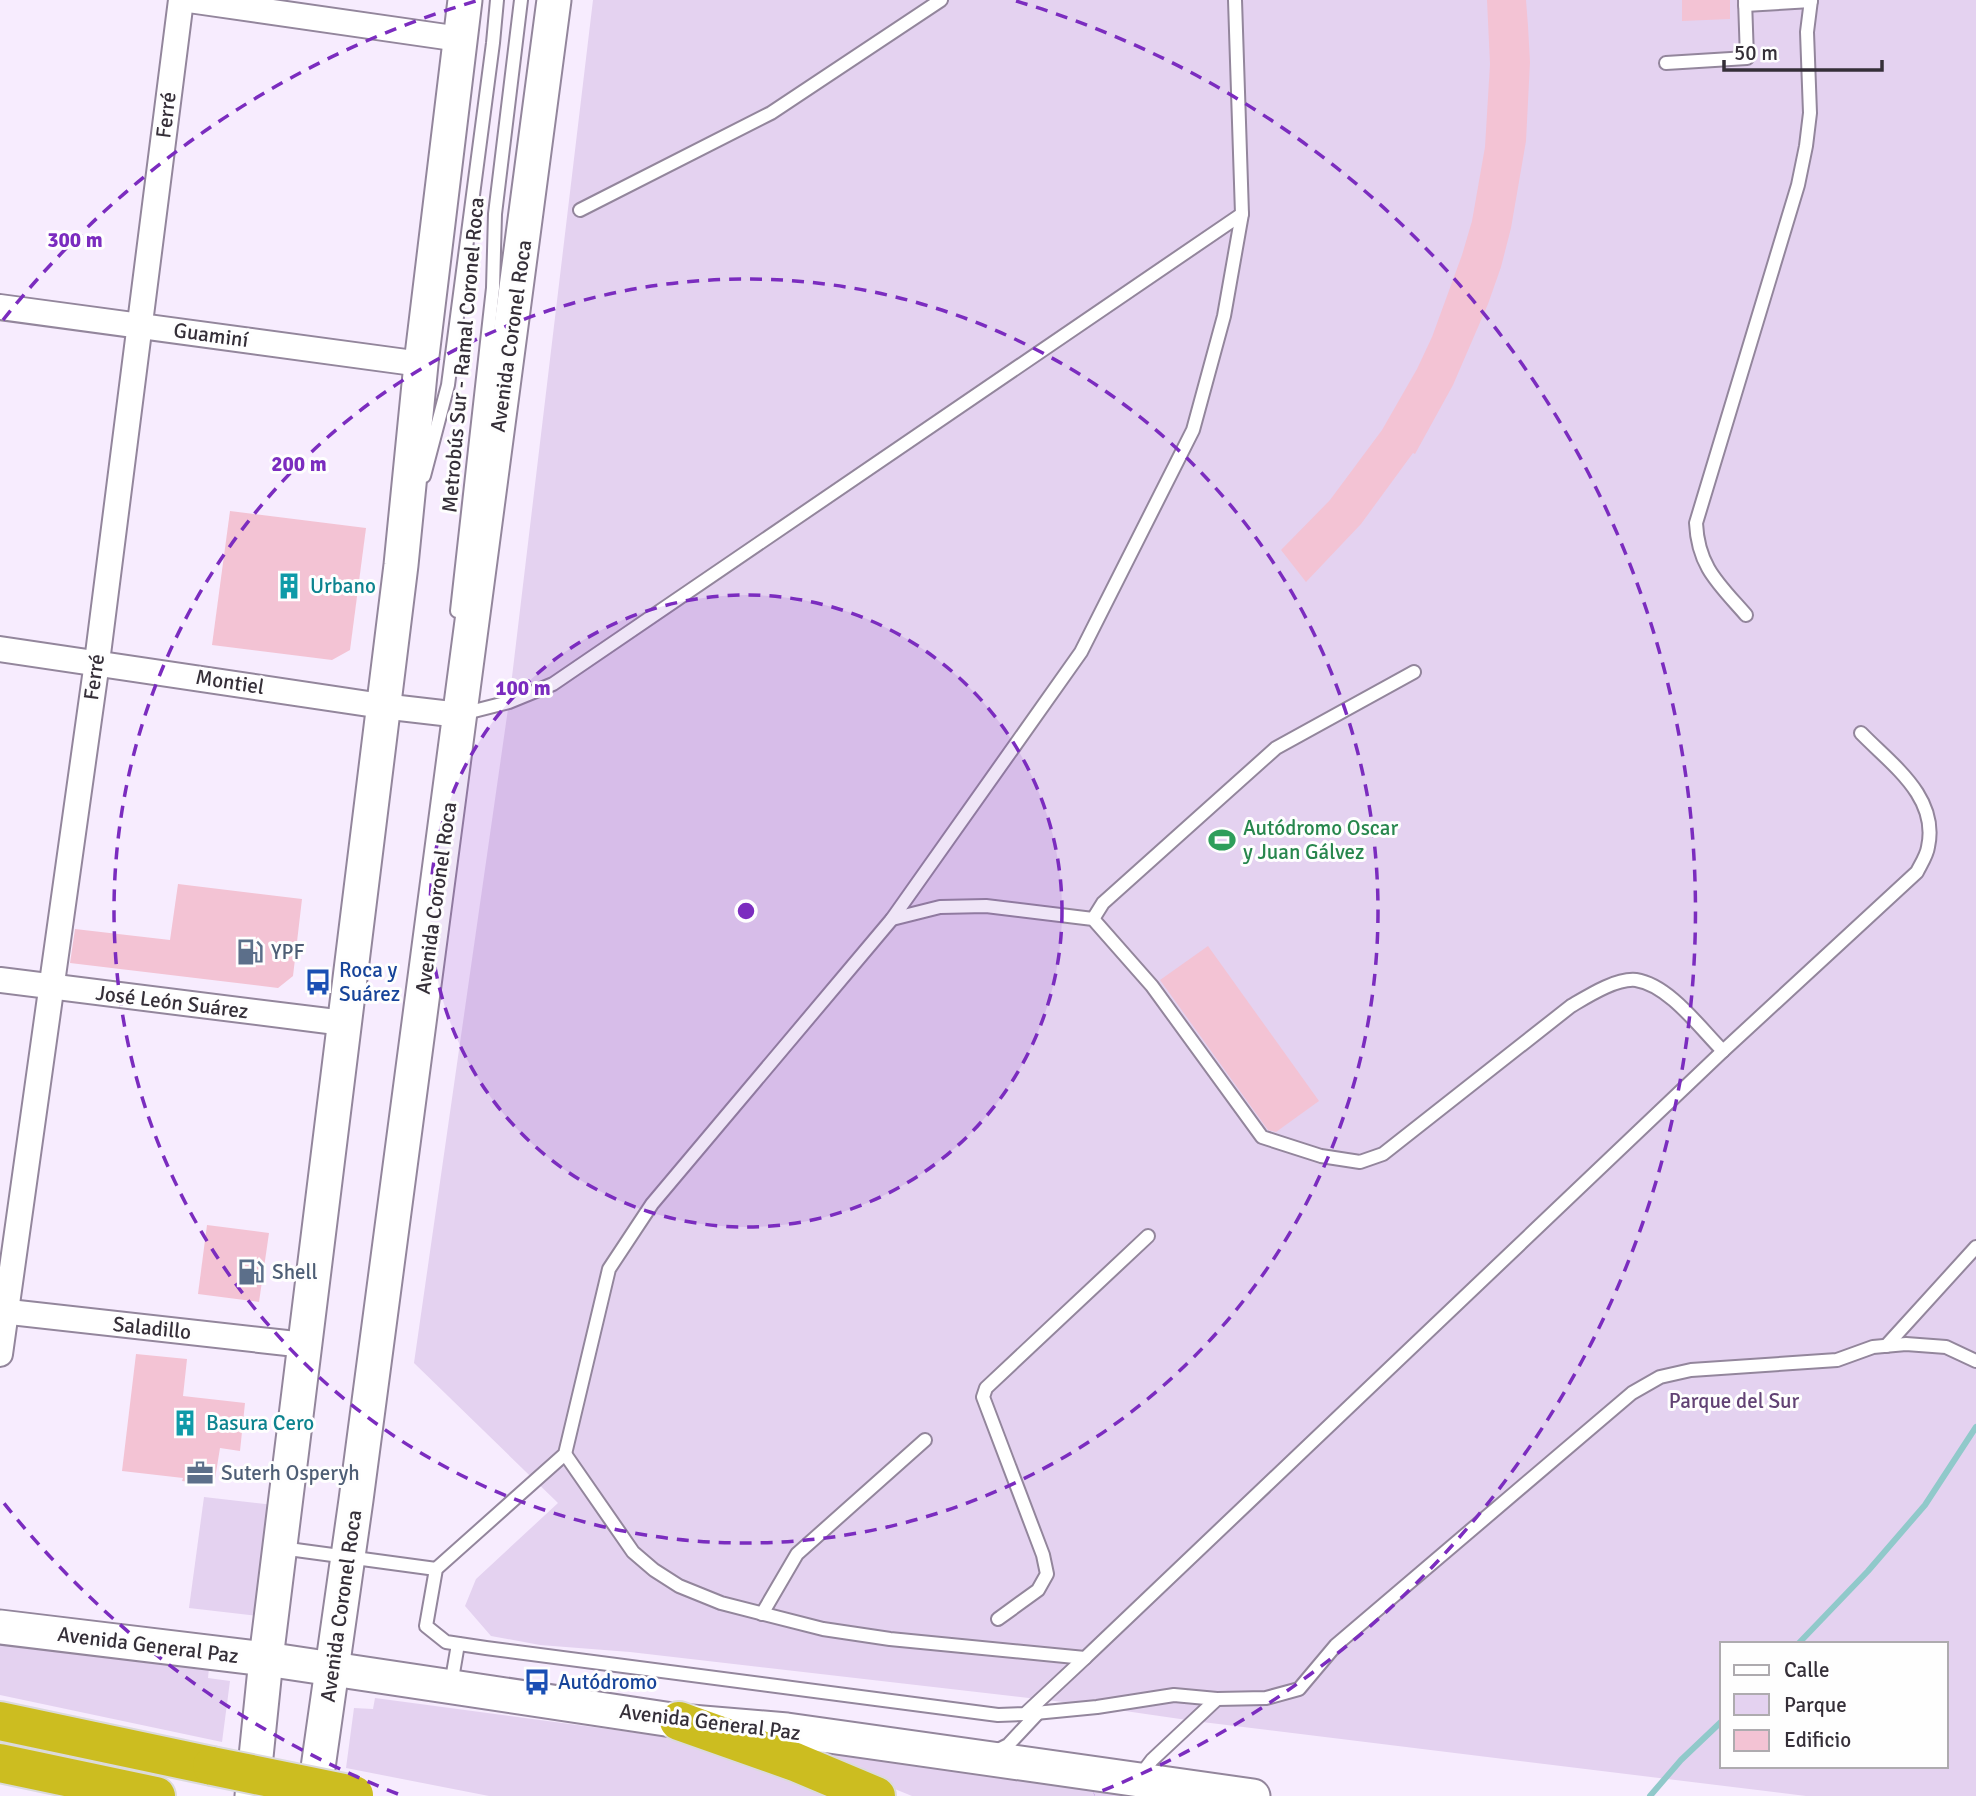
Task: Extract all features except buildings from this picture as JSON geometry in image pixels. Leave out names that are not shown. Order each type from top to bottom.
[{"type":"highway","points":[[0,1721],[356,1795]]},
{"type":"highway","points":[[679,1721],[795,1762],[876,1796]]},
{"type":"highway","points":[[0,1763],[156,1796]]},
{"type":"main road","points":[[252,1796],[266,1660],[401,565],[421,364],[465,0]]},
{"type":"main road","name":"Avenida Coronel Roca","points":[[314,1796],[555,0]]},
{"type":"main road","name":"Avenida General Paz","points":[[0,1627],[266,1660],[679,1721],[787,1730],[1253,1796]]},
{"type":"street","name":"Ferré","points":[[0,1354],[3,1312],[97,662],[181,0]]},
{"type":"street","points":[[189,0],[460,39]]},
{"type":"street","name":"Guaminí","points":[[0,307],[421,364]]},
{"type":"street","name":"Montiel","points":[[0,649],[382,706],[460,715]]},
{"type":"street","name":"José León Suárez","points":[[0,980],[344,1023]]},
{"type":"street","name":"Saladillo","points":[[3,1312],[305,1345]]},
{"type":"lane","name":"Metrobús Sur - Ramal Coronel Roca","points":[[401,565],[448,385],[497,0]]},
{"type":"lane","name":"Metrobús Sur - Ramal Coronel Roca","points":[[455,626],[493,288],[495,214],[521,0]]},
{"type":"lane","points":[[580,210],[771,113],[941,0]]},
{"type":"lane","points":[[1235,0],[1242,214],[1224,316],[1193,430],[1081,652],[892,919],[652,1205],[609,1269],[565,1454],[436,1569],[426,1626],[446,1642],[458,1644],[999,1715],[1097,1707],[1174,1695],[1217,1699],[1266,1698],[1299,1689],[1336,1645],[1632,1393],[1660,1377],[1692,1370],[1837,1360],[1873,1347],[1906,1344],[1946,1348],[1976,1361]]},
{"type":"lane","points":[[1666,63],[1747,58],[1745,3],[1811,1],[1807,32],[1810,113],[1798,185],[1696,523],[1697,544],[1704,564],[1746,615]]},
{"type":"lane","points":[[455,652],[460,715],[509,702],[553,684],[1242,214]]},
{"type":"lane","points":[[1093,919],[1103,903],[1276,748],[1414,672]]},
{"type":"lane","points":[[981,1758],[1008,1745],[1032,1713],[1085,1658],[1723,1051],[1917,872],[1928,849],[1931,825],[1926,805],[1915,788],[1861,733]]},
{"type":"lane","points":[[892,919],[940,907],[986,906],[1093,919],[1152,986],[1262,1137],[1321,1156],[1360,1162],[1383,1154],[1572,1006],[1603,987],[1634,980],[1656,987],[1672,999],[1723,1051]]},
{"type":"lane","points":[[998,1619],[1038,1590],[1047,1574],[1043,1555],[984,1397],[986,1388],[1148,1236]]},
{"type":"lane","points":[[1886,1346],[1976,1247]]},
{"type":"lane","points":[[762,1614],[797,1554],[925,1440]]},
{"type":"lane","points":[[565,1454],[633,1552],[679,1586],[720,1603],[823,1629],[890,1639],[1085,1658]]},
{"type":"lane","points":[[280,1548],[436,1569]]},
{"type":"lane","points":[[450,1687],[458,1644]]},
{"type":"lane","points":[[1137,1780],[1152,1760],[1217,1699]]},
{"type":"green space","name":"Autódromo Oscar y Juan Gálvez","points":[[593,0],[1976,0],[1976,1796],[1806,1796],[1194,1721],[1063,1702],[630,1652],[540,1645],[491,1636],[465,1606],[476,1579],[558,1503],[414,1363],[509,702]]},
{"type":"green space","points":[[204,1497],[274,1505],[259,1616],[189,1608]]},
{"type":"green space","points":[[0,1641],[209,1668],[208,1678],[230,1681],[222,1742],[0,1695]]},
{"type":"green space","points":[[375,1698],[705,1742],[861,1796],[489,1796],[346,1768],[354,1708],[373,1709]]},
{"type":"green space","points":[[776,1741],[1191,1796],[912,1796]]},
{"type":"waterway","points":[[1800,1642],[1868,1571],[1925,1505],[1976,1427]]},
{"type":"waterway","points":[[1650,1796],[1681,1760],[1720,1723]]},
{"type":"place","name":"Urbano","points":[[289,586]]},
{"type":"place","name":"Autódromo Oscar y Juan Gálvez","points":[[1222,840]]},
{"type":"place","name":"YPF","points":[[250,952]]},
{"type":"place","name":"Roca y Suárez","points":[[318,982]]},
{"type":"place","name":"Shell","points":[[251,1272]]},
{"type":"place","name":"Basura Cero","points":[[185,1423]]},
{"type":"place","name":"Suterh Osperyh","points":[[200,1473]]},
{"type":"place","name":"Autódromo","points":[[537,1682]]},
{"type":"park label","name":"Parque del Sur","points":[[1734,1401]]}]
